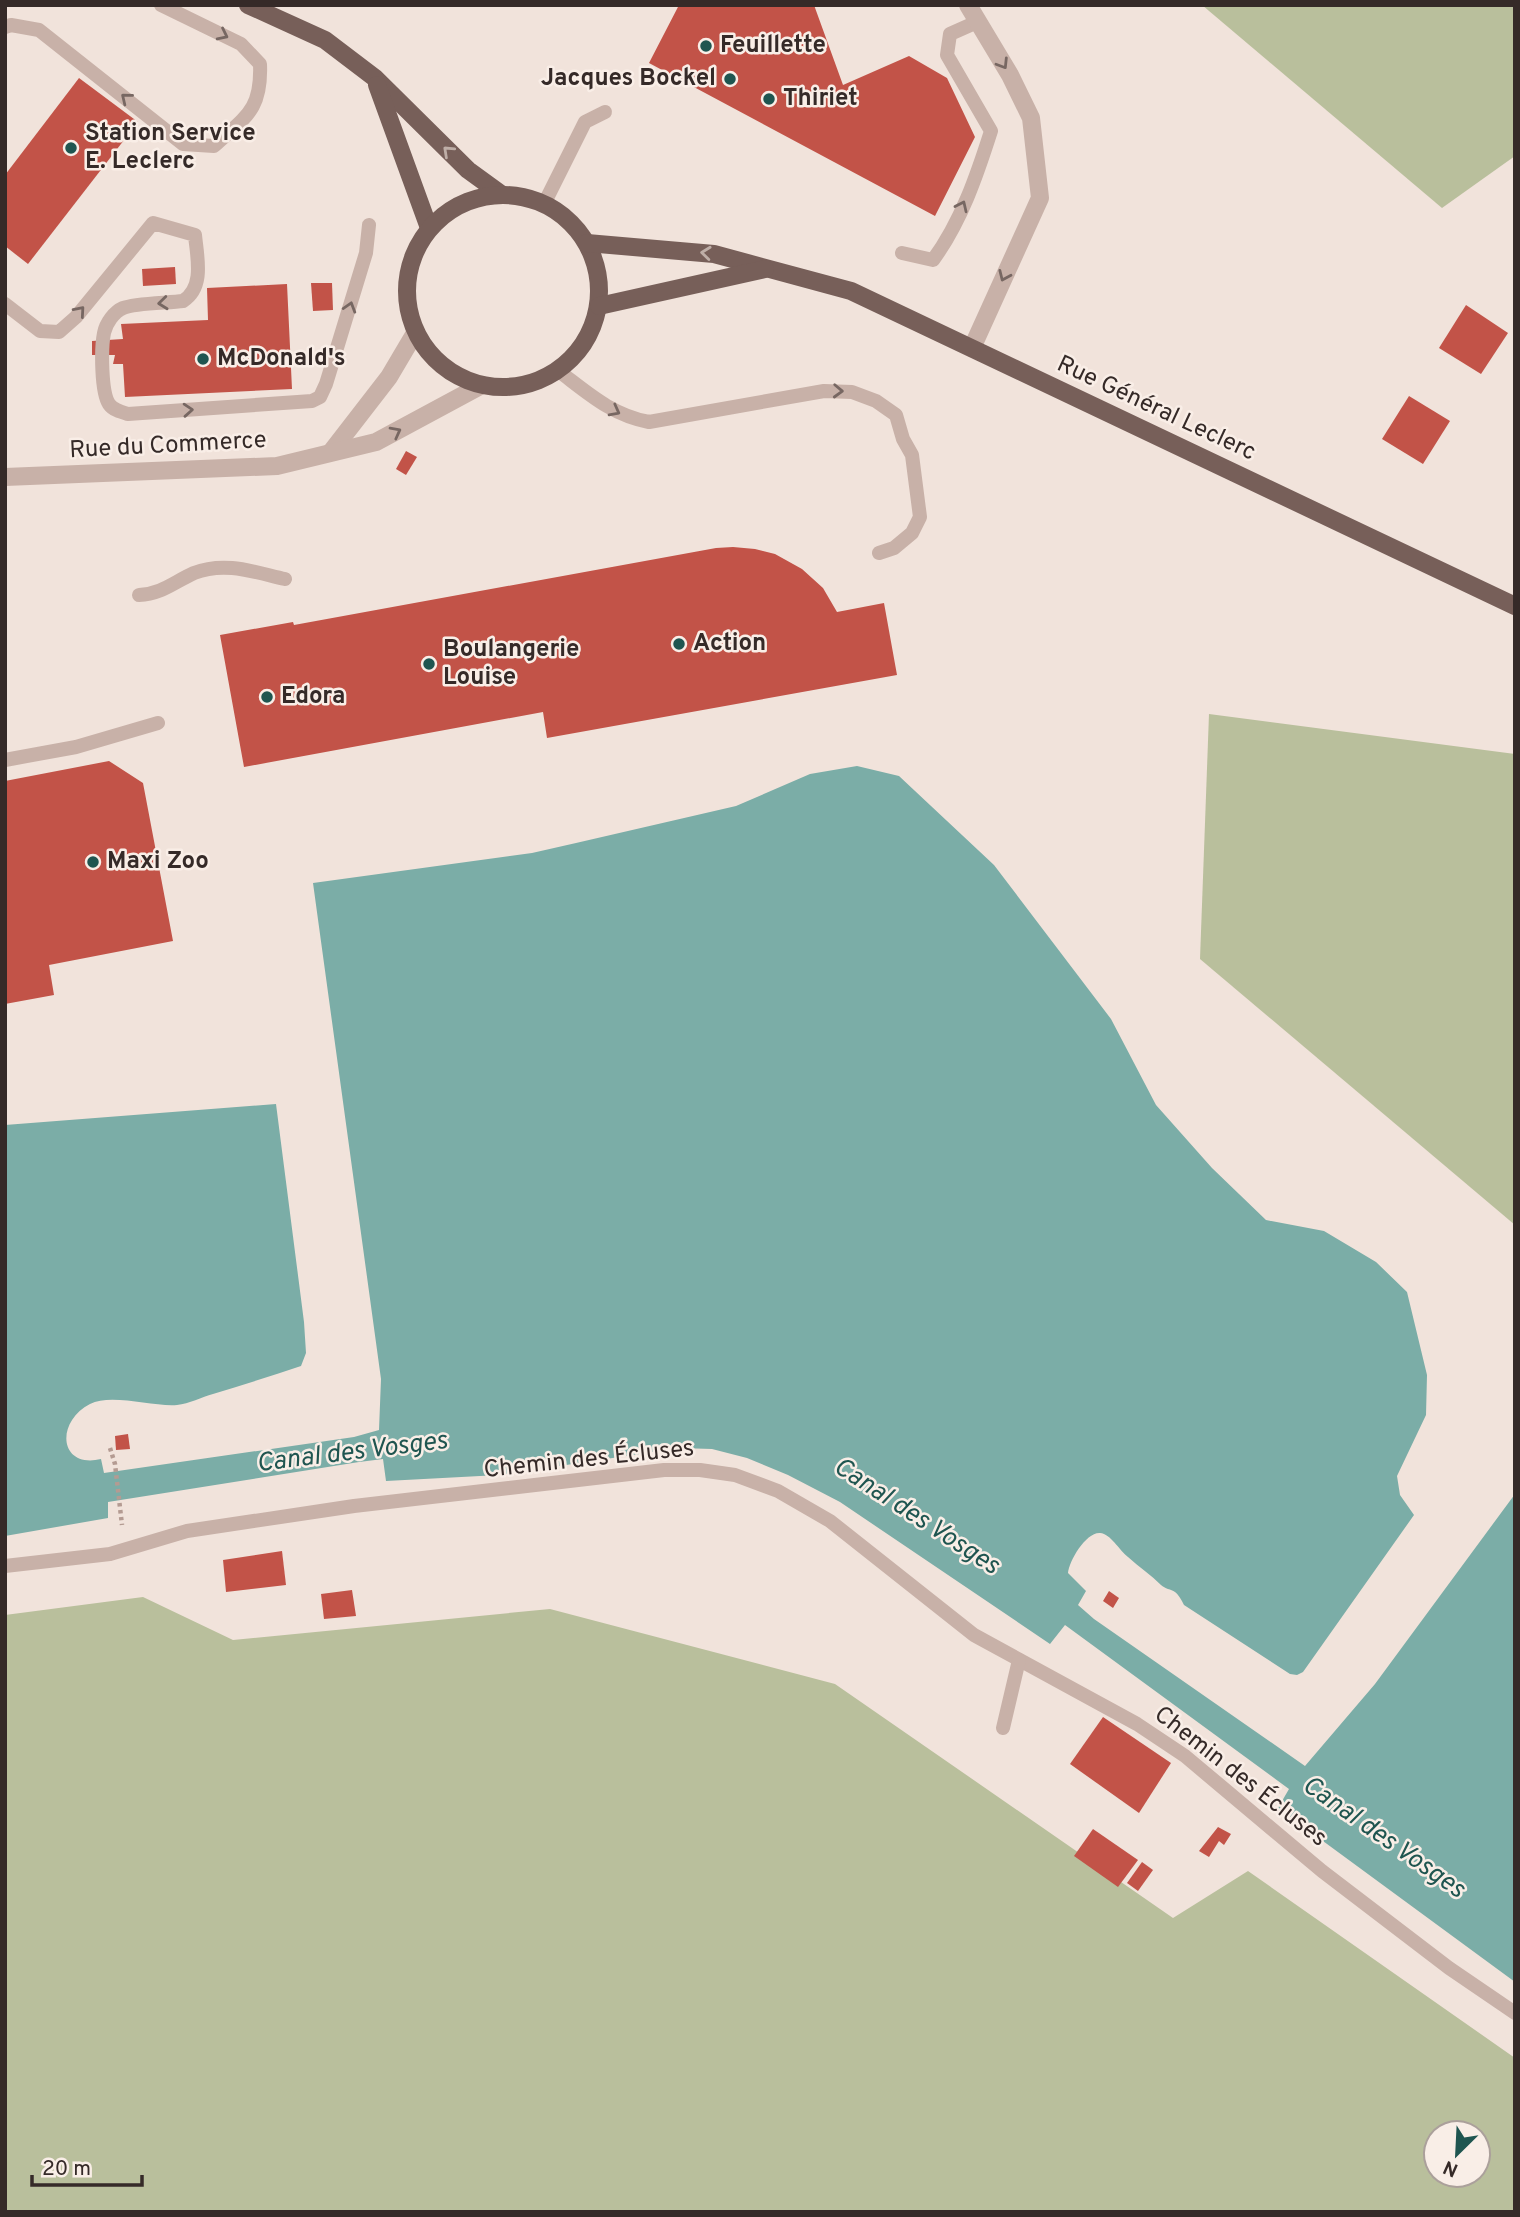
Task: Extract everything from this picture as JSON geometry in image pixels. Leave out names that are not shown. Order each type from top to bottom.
[{"type":"main road","points":[[248,5],[325,40],[374,78],[468,170],[501,194]]},
{"type":"main road","points":[[374,78],[429,228]]},
{"type":"main road","points":[[501,194],[544,204],[568,220],[587,243],[598,273],[599,306],[589,336],[560,372],[513,388],[481,386],[454,375],[431,357],[415,332],[407,306],[406,278],[414,251],[429,228],[450,210],[474,198],[501,194]]},
{"type":"main road","name":"Rue Général Leclerc","points":[[587,243],[714,254],[851,291],[1515,606]]},
{"type":"main road","name":"Rue Général Leclerc","points":[[599,306],[711,279],[772,268]]},
{"type":"street","points":[[968,5],[1010,75],[1031,117],[1040,198],[972,348]]},
{"type":"street","points":[[331,452],[390,377],[415,332]]},
{"type":"street","name":"Rue du Commerce","points":[[5,477],[277,466],[376,442],[481,386]]},
{"type":"lane","points":[[5,27],[11,25],[39,30],[183,144],[214,146],[254,107],[261,85],[260,64],[241,44],[161,5]]},
{"type":"lane","points":[[902,253],[933,260],[946,242],[977,175],[991,131],[947,55],[950,34],[977,22]]},
{"type":"lane","points":[[544,204],[585,122],[605,112]]},
{"type":"lane","points":[[5,304],[40,331],[59,332],[76,317],[153,223],[195,235],[198,282],[190,297],[183,301],[124,308],[110,318],[104,334],[103,365],[104,394],[110,405],[116,411],[128,414],[313,401],[320,397],[326,384],[366,253],[369,225]]},
{"type":"lane","points":[[560,372],[610,410],[630,419],[649,422],[824,391],[852,392],[876,401],[896,415],[903,439],[912,455],[920,517],[912,533],[894,548],[879,553]]},
{"type":"lane","points":[[139,595],[154,594],[195,573],[225,566],[285,579]]},
{"type":"lane","points":[[5,760],[76,747],[158,723]]},
{"type":"lane","name":"Chemin des Écluses","points":[[5,1566],[110,1554],[187,1531],[354,1506],[664,1471],[700,1470],[735,1475],[779,1492],[830,1521],[974,1635],[1137,1724],[1185,1756],[1322,1871],[1449,1968],[1515,2013]]},
{"type":"lane","points":[[1003,1728],[1019,1660]]},
{"type":"path","points":[[110,1448],[115,1464],[120,1506]]},
{"type":"green space","points":[[1202,5],[1515,5],[1515,156],[1442,208]]},
{"type":"green space","points":[[1209,714],[1515,754],[1515,1225],[1200,959]]},
{"type":"green space","points":[[143,1597],[233,1640],[550,1609],[835,1684],[1173,1918],[1248,1871],[1515,2058],[1515,2212],[5,2212],[5,1615]]},
{"type":"water","name":"Canal des Vosges","points":[[857,766],[899,776],[994,865],[1111,1019],[1156,1105],[1212,1168],[1266,1220],[1324,1231],[1376,1262],[1407,1292],[1427,1375],[1426,1415],[1397,1476],[1400,1495],[1414,1515],[1303,1672],[1290,1674],[1184,1605],[1176,1593],[1163,1586],[1104,1534],[1095,1534],[1084,1542],[1068,1573],[1086,1591],[1078,1605],[1094,1619],[1305,1766],[1375,1684],[1515,1494],[1515,1982],[1278,1808],[1289,1789],[1065,1625],[1050,1644],[840,1502],[788,1475],[747,1458],[712,1449],[679,1448],[499,1475],[386,1481],[383,1459],[108,1502],[108,1518],[5,1536],[5,1125],[276,1104],[304,1322],[306,1353],[301,1366],[182,1404],[109,1400],[90,1404],[79,1412],[67,1432],[70,1451],[77,1457],[87,1460],[101,1459],[104,1473],[354,1437],[379,1430],[381,1379],[313,883],[532,853],[736,806],[810,774]]},
{"type":"building","points":[[679,5],[814,5],[843,85],[909,56],[947,78],[975,137],[935,216],[649,63]]},
{"type":"building","name":"Station Service E. Leclerc","points":[[79,78],[138,122],[28,264],[5,246],[5,175]]},
{"type":"building","points":[[175,267],[176,284],[143,286],[142,269]]},
{"type":"building","points":[[311,283],[332,283],[333,310],[313,311]]},
{"type":"building","name":"McDonald's","points":[[287,284],[292,389],[125,397],[123,364],[113,364],[115,355],[92,355],[92,341],[123,339],[121,324],[208,320],[207,288]]},
{"type":"building","points":[[1466,305],[1508,333],[1481,374],[1439,348]]},
{"type":"building","points":[[1409,396],[1450,421],[1423,464],[1382,439]]},
{"type":"building","points":[[406,451],[417,457],[406,475],[396,469]]},
{"type":"building","points":[[733,547],[775,554],[802,569],[823,588],[837,612],[884,603],[897,675],[547,738],[543,712],[244,767],[220,635],[293,622],[294,625]]},
{"type":"building","name":"Maxi Zoo","points":[[109,761],[143,783],[173,941],[49,965],[54,995],[5,1004],[5,781]]},
{"type":"building","points":[[128,1434],[130,1449],[116,1450],[115,1436]]},
{"type":"building","points":[[282,1551],[286,1585],[226,1592],[223,1560]]},
{"type":"building","points":[[352,1590],[356,1616],[324,1619],[321,1594]]},
{"type":"building","points":[[1109,1591],[1119,1598],[1113,1608],[1103,1601]]},
{"type":"building","points":[[1103,1717],[1171,1763],[1139,1813],[1070,1764]]},
{"type":"building","points":[[1218,1827],[1231,1834],[1224,1845],[1219,1841],[1209,1857],[1199,1851]]},
{"type":"building","points":[[1093,1829],[1138,1860],[1118,1887],[1074,1856]]},
{"type":"building","points":[[1142,1862],[1153,1870],[1138,1891],[1127,1883]]},
{"type":"place","name":"Feuillette","points":[[706,46]]},
{"type":"place","name":"Jacques Bockel","points":[[730,79]]},
{"type":"place","name":"Thiriet","points":[[769,99]]},
{"type":"place","name":"Station Service E. Leclerc","points":[[71,148]]},
{"type":"place","name":"McDonald's","points":[[203,359]]},
{"type":"place","name":"Action","points":[[679,644]]},
{"type":"place","name":"Boulangerie Louise","points":[[429,664]]},
{"type":"place","name":"Edora","points":[[267,697]]},
{"type":"place","name":"Maxi Zoo","points":[[93,862]]}]
